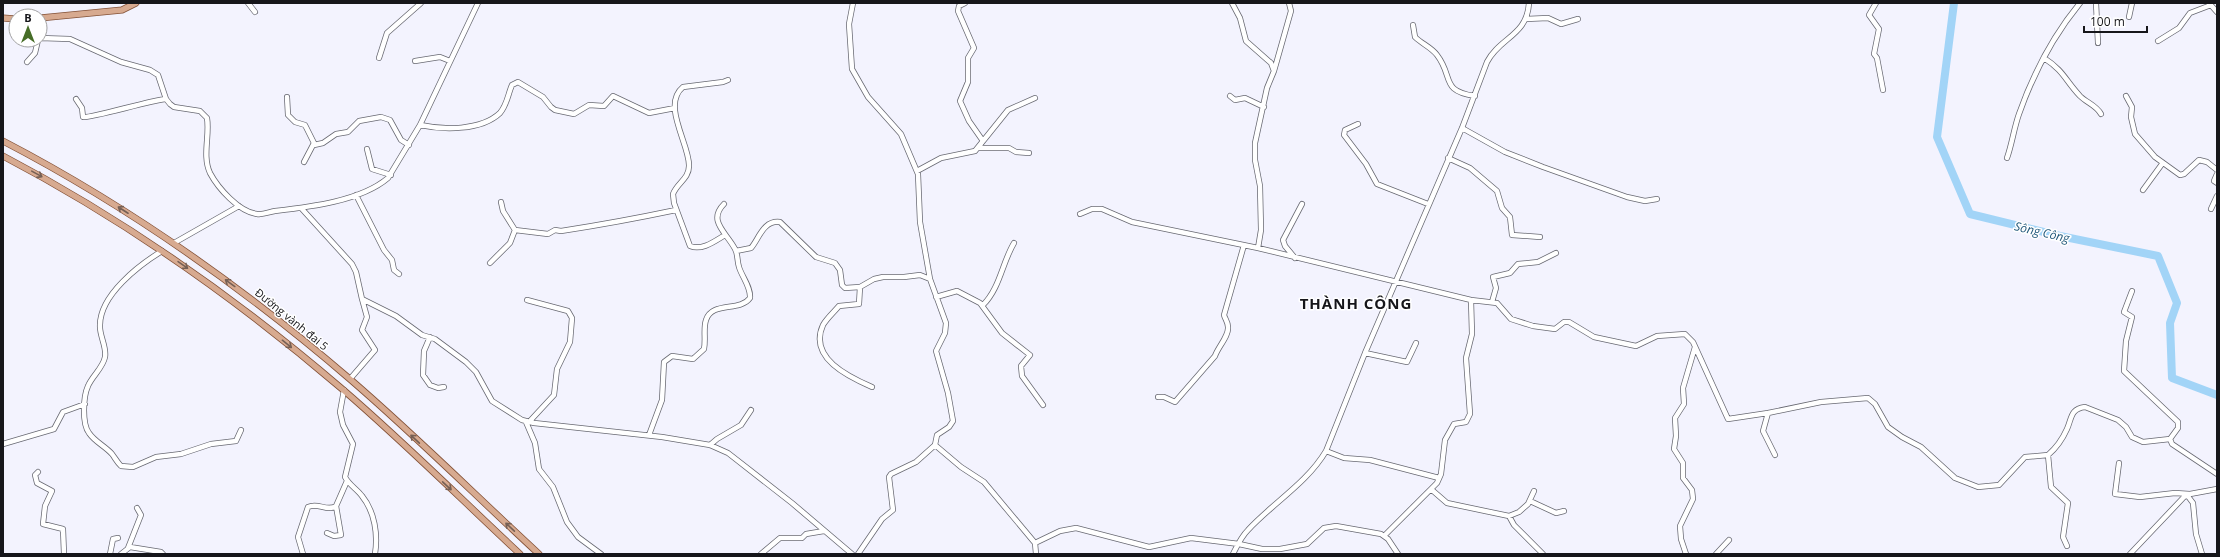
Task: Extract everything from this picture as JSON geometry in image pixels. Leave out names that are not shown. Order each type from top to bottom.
[{"type":"main road","points":[[48,17],[122,10],[136,3]]},
{"type":"main road","name":"Đường vành đai 5","points":[[3,141],[100,195],[174,243],[234,285],[350,379],[538,554]]},
{"type":"main road","name":"Đường vành đai 5","points":[[3,156],[91,204],[225,294],[344,390],[520,554]]},
{"type":"street","points":[[248,3],[254,12]]},
{"type":"street","points":[[378,58],[387,33],[421,3]]},
{"type":"street","points":[[48,39],[70,39],[121,62],[155,72],[160,78],[166,99],[174,107],[195,110],[204,114],[208,123],[208,168],[218,185],[239,206],[257,214],[302,209],[356,195],[378,186],[391,175],[420,125],[478,3]]},
{"type":"street","points":[[853,3],[848,24],[852,69],[864,92],[901,134],[917,171],[920,228],[930,279],[945,319],[946,329],[936,348],[936,355],[953,418],[952,425],[935,439],[935,445],[916,462],[891,474],[889,477],[893,510],[882,519],[858,554]]},
{"type":"street","points":[[965,3],[959,6],[958,11],[974,48],[968,58],[968,82],[960,101],[969,121],[983,141]]},
{"type":"street","points":[[1232,3],[1240,18],[1246,42],[1271,63],[1274,71]]},
{"type":"street","points":[[1258,248],[1261,230],[1260,186],[1254,148],[1267,88],[1274,71],[1291,12],[1289,3]]},
{"type":"street","points":[[1232,554],[1249,529],[1317,465],[1326,451],[1394,282],[1462,128],[1490,56],[1520,29],[1526,19],[1529,3]]},
{"type":"street","points":[[1876,3],[1869,15],[1880,29],[1874,54],[1877,58],[1883,90]]},
{"type":"street","points":[[2007,158],[2020,112],[2044,58],[2061,26],[2080,3]]},
{"type":"street","points":[[2096,3],[2098,43]]},
{"type":"street","points":[[2129,17],[2132,3]]},
{"type":"street","points":[[2158,41],[2179,28],[2190,13],[2210,4],[2217,12]]},
{"type":"street","points":[[1526,19],[1548,18],[1562,24],[1578,20]]},
{"type":"street","points":[[1413,24],[1415,38],[1430,47],[1439,57],[1453,89],[1461,94],[1475,96]]},
{"type":"street","points":[[27,62],[35,53],[36,48]]},
{"type":"street","points":[[415,61],[440,57],[450,61]]},
{"type":"street","points":[[2044,58],[2058,67],[2079,95],[2097,107],[2101,114]]},
{"type":"street","points":[[725,235],[706,246],[698,248],[690,246],[676,210],[673,194],[688,175],[689,165],[678,130],[675,108],[680,90],[683,86],[723,82],[728,80]]},
{"type":"street","points":[[420,125],[442,128],[476,125],[499,113],[508,99],[512,85],[518,82],[543,96],[553,109],[571,113],[576,113],[589,105],[604,106],[613,96],[649,113],[675,108]]},
{"type":"street","points":[[287,96],[288,115],[295,122],[305,125],[314,145]]},
{"type":"street","points":[[1230,96],[1235,100],[1245,98],[1264,107]]},
{"type":"street","points":[[2126,96],[2132,107],[2131,117],[2135,134],[2162,164],[2180,175],[2184,174],[2199,160],[2207,162],[2217,170]]},
{"type":"street","points":[[917,171],[941,158],[971,153],[978,148],[1008,110],[1035,98]]},
{"type":"street","points":[[76,99],[82,108],[83,117],[87,118],[107,111],[130,108],[150,100],[166,99]]},
{"type":"street","points":[[304,162],[314,145],[323,143],[336,134],[348,132],[359,121],[381,118],[390,120],[402,140],[409,145]]},
{"type":"street","points":[[1358,124],[1345,130],[1344,136],[1367,166],[1374,181],[1377,184],[1428,204]]},
{"type":"street","points":[[1462,128],[1505,152],[1544,167],[1627,197],[1645,201],[1657,199]]},
{"type":"street","points":[[978,148],[1009,148],[1016,152],[1030,153]]},
{"type":"street","points":[[368,149],[372,169],[391,175]]},
{"type":"street","points":[[1448,158],[1470,168],[1498,191],[1502,208],[1510,217],[1512,235],[1540,237]]},
{"type":"street","points":[[2143,190],[2162,164]]},
{"type":"street","points":[[2217,174],[2214,181],[2217,183]]},
{"type":"street","points":[[356,195],[384,250],[392,260],[394,270],[399,274]]},
{"type":"street","points":[[2211,209],[2217,196]]},
{"type":"street","points":[[501,202],[503,211],[515,230]]},
{"type":"street","points":[[649,435],[662,400],[664,362],[672,356],[693,359],[704,349],[706,321],[711,312],[743,304],[750,298],[749,290],[739,268],[736,251],[719,228],[717,218],[720,208],[724,204]]},
{"type":"street","points":[[1295,258],[1285,246],[1283,240],[1302,204]]},
{"type":"street","points":[[174,243],[239,206]]},
{"type":"street","points":[[1080,214],[1097,208],[1132,222],[1258,248],[1471,300],[1492,302],[1500,304],[1510,318],[1532,326],[1557,329],[1567,321],[1594,337],[1636,346],[1657,336],[1680,333],[1688,336],[1695,347],[1727,418],[1731,419],[1768,413],[1821,402],[1868,398],[1875,404],[1888,427],[1902,438],[1921,447],[1955,478],[1978,487],[1999,484],[2025,457],[2048,455]]},
{"type":"street","points":[[302,209],[354,268],[367,317],[362,330],[375,350],[350,379]]},
{"type":"street","points":[[515,230],[548,234],[555,230],[561,231],[603,223],[636,219],[676,210]]},
{"type":"street","points":[[736,251],[751,248],[763,229],[772,223],[780,222],[816,257],[835,263],[840,270],[843,287],[860,288],[874,279],[883,277],[920,275],[930,279]]},
{"type":"street","points":[[490,263],[510,242],[515,230]]},
{"type":"street","points":[[983,305],[997,285],[1006,256],[1014,243]]},
{"type":"street","points":[[1158,398],[1164,397],[1174,402],[1215,356],[1217,350],[1228,333],[1228,324],[1224,315],[1244,245]]},
{"type":"street","points":[[162,251],[140,265],[110,296],[102,309],[100,331],[105,359],[87,388],[85,404],[86,424],[89,433],[124,467],[133,467],[156,457],[181,454],[211,444],[232,443],[236,441],[240,430]]},
{"type":"street","points":[[1492,302],[1496,288],[1493,277],[1510,273],[1518,264],[1538,262],[1556,253]]},
{"type":"street","points":[[860,288],[859,304],[839,306],[824,324],[821,337],[822,350],[831,364],[839,370],[872,387]]},
{"type":"street","points":[[936,297],[957,291],[983,305],[1002,333],[1030,354],[1021,366],[1021,373],[1043,405]]},
{"type":"street","points":[[2067,546],[2063,536],[2068,502],[2051,487],[2048,455],[2067,430],[2071,414],[2080,407],[2085,407],[2118,420],[2126,427],[2132,437],[2142,442],[2170,439],[2178,428],[2178,422],[2124,369],[2126,341],[2132,317],[2124,312],[2132,291]]},
{"type":"street","points":[[362,299],[396,316],[422,335],[430,338],[471,366],[492,401],[528,422],[649,435],[710,445],[728,453],[852,554]]},
{"type":"street","points":[[527,300],[568,311],[572,318],[570,342],[557,369],[554,395],[528,422]]},
{"type":"street","points":[[1384,536],[1432,490],[1440,478],[1447,435],[1454,424],[1466,422],[1470,414],[1466,358],[1472,334],[1471,300]]},
{"type":"street","points":[[430,338],[424,351],[423,375],[430,385],[438,388],[444,387]]},
{"type":"street","points":[[1365,353],[1407,362],[1416,343]]},
{"type":"street","points":[[1686,554],[1681,539],[1680,526],[1693,499],[1692,490],[1683,478],[1683,462],[1674,449],[1676,436],[1674,421],[1684,404],[1683,388],[1695,347]]},
{"type":"street","points":[[344,390],[340,412],[343,426],[353,444],[344,474],[347,481],[361,495],[367,505],[376,529],[375,554]]},
{"type":"street","points":[[3,444],[49,431],[57,426],[63,412],[85,404]]},
{"type":"street","points":[[710,445],[717,439],[741,425],[751,410]]},
{"type":"street","points":[[1768,413],[1763,431],[1775,455]]},
{"type":"street","points":[[528,422],[535,443],[540,469],[553,487],[567,522],[578,537],[601,554]]},
{"type":"street","points":[[2170,439],[2172,444],[2217,474]]},
{"type":"street","points":[[935,445],[960,467],[984,482],[1035,543],[1036,554]]},
{"type":"street","points":[[1326,451],[1344,458],[1370,460],[1440,478]]},
{"type":"street","points":[[2119,462],[2115,494],[2140,497],[2175,493],[2188,494],[2217,489]]},
{"type":"street","points":[[38,472],[35,475],[37,483],[52,491],[45,506],[43,524],[63,529],[64,554]]},
{"type":"street","points":[[327,533],[334,536],[341,535],[336,506],[347,481]]},
{"type":"street","points":[[1432,490],[1447,503],[1509,516],[1519,512],[1530,501],[1534,491]]},
{"type":"street","points":[[2130,554],[2188,494]]},
{"type":"street","points":[[2188,494],[2193,503],[2196,534],[2202,554]]},
{"type":"street","points":[[1530,501],[1556,513],[1564,511]]},
{"type":"street","points":[[302,554],[298,537],[308,507],[314,505],[329,509],[336,506]]},
{"type":"street","points":[[121,554],[128,548],[141,515],[137,508]]},
{"type":"street","points":[[1509,516],[1514,525],[1543,554]]},
{"type":"street","points":[[1035,543],[1060,531],[1076,528],[1149,548],[1191,538],[1271,550],[1302,546],[1311,541],[1324,528],[1336,526],[1384,536],[1398,554]]},
{"type":"street","points":[[760,554],[780,538],[802,538],[806,534],[824,531]]},
{"type":"street","points":[[110,554],[113,539],[118,538]]},
{"type":"street","points":[[1716,554],[1729,540]]},
{"type":"street","points":[[128,548],[138,548],[161,552],[163,554]]},
{"type":"waterway","name":"Sông Công","points":[[1954,3],[1937,137],[1970,214],[2060,236],[2158,256],[2177,303],[2170,323],[2172,378],[2217,395]]},
{"type":"district","name":"THÀNH CÔNG","points":[[1356,303]]}]
